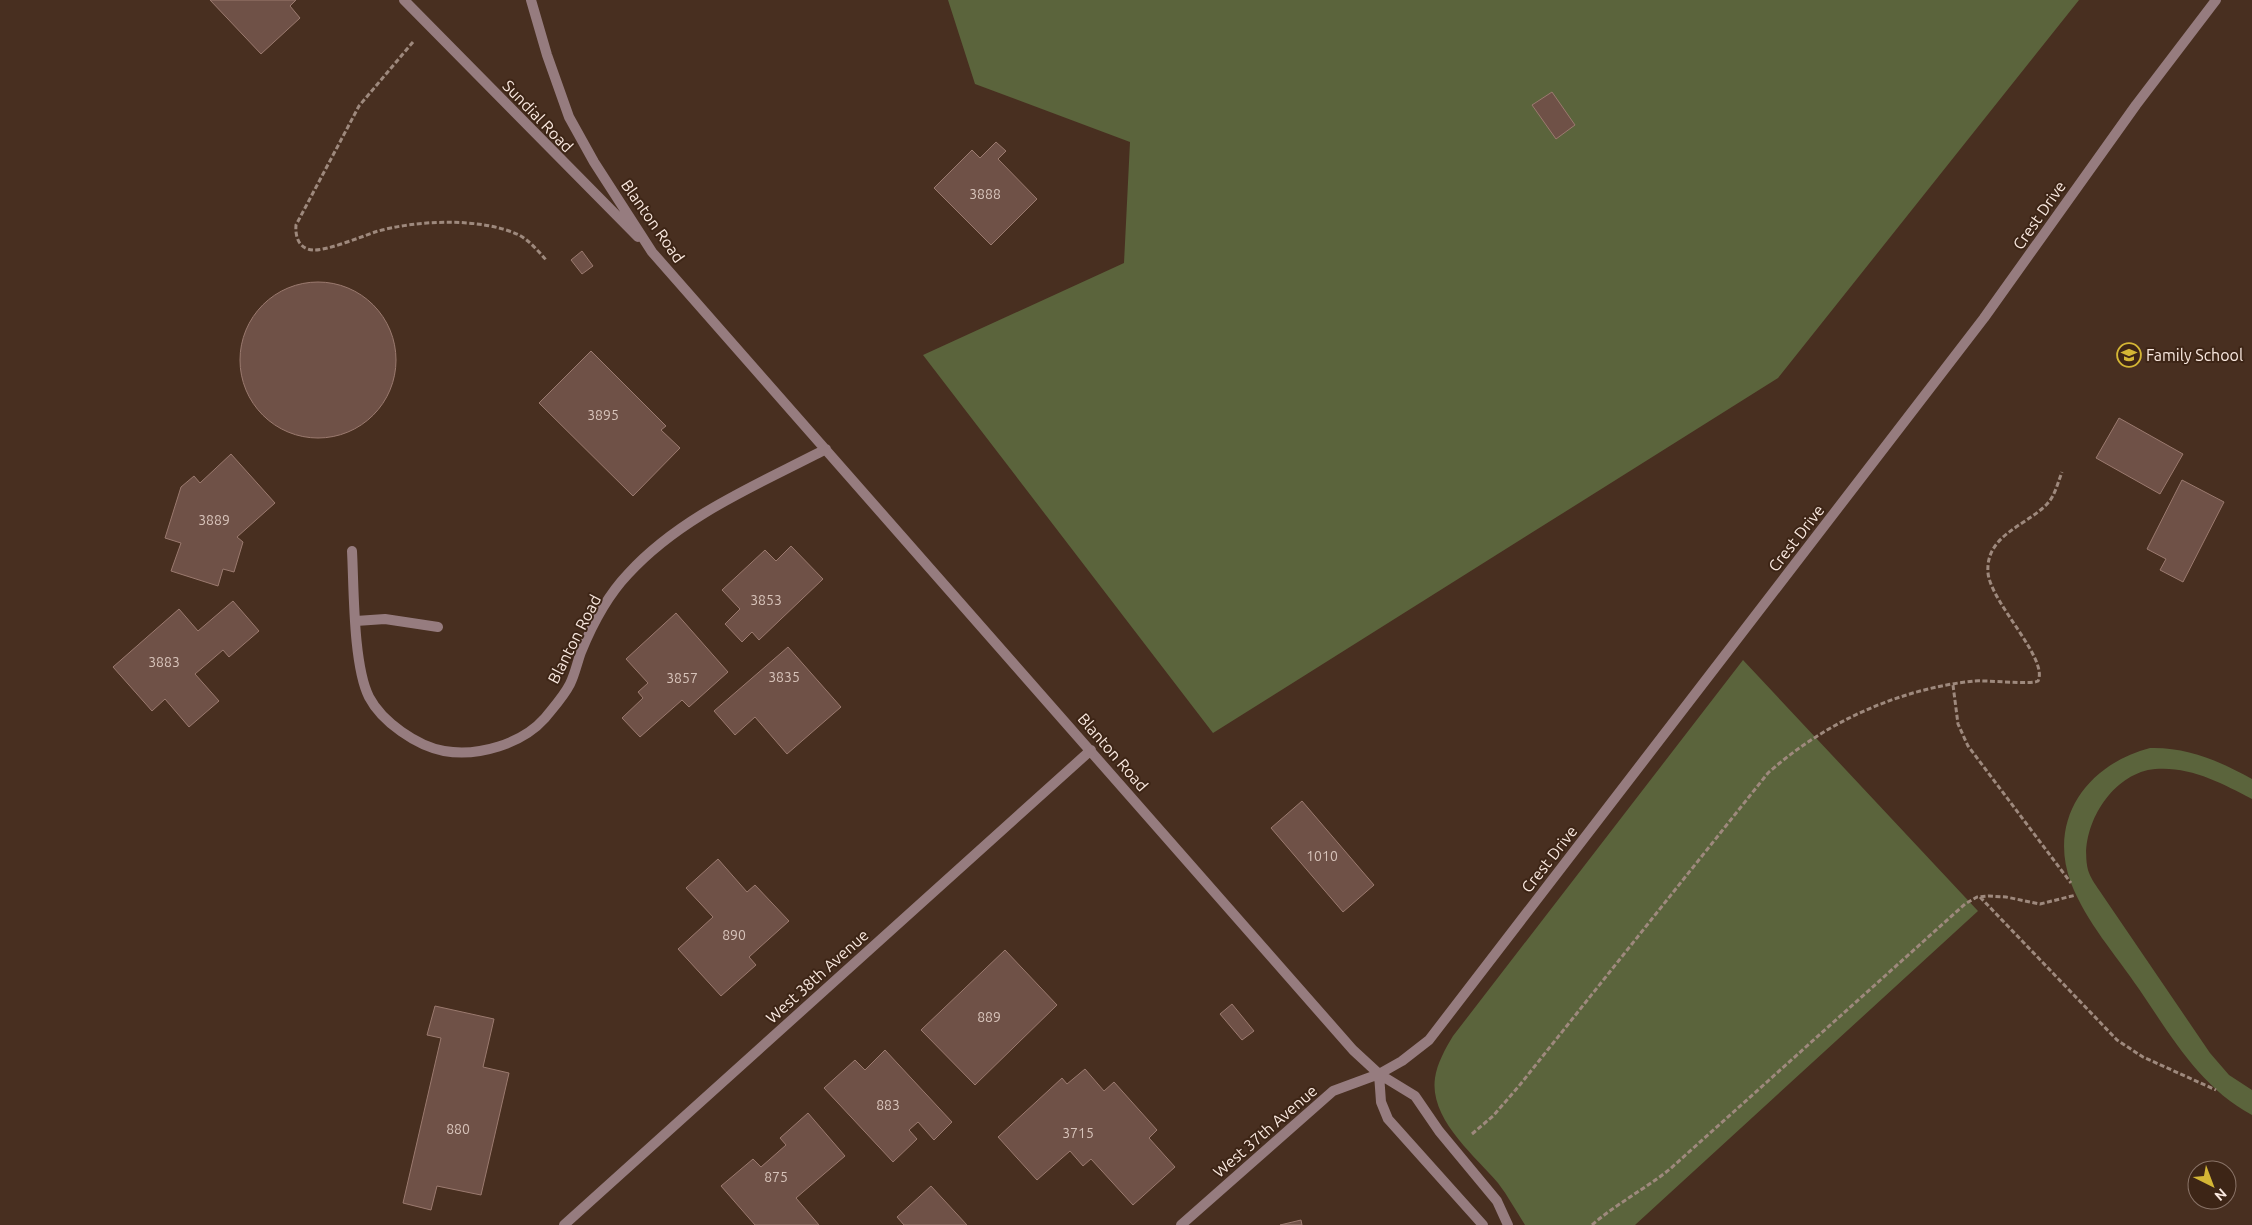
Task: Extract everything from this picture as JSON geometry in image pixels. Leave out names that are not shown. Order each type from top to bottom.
[{"type":"street","name":"Sundial Road","points":[[404,0],[652,252]]},
{"type":"street","name":"Blanton Road","points":[[531,0],[547,55],[569,117],[594,162],[652,252],[1354,1050],[1378,1074],[1414,1096],[1439,1131],[1497,1201],[1508,1225]]},
{"type":"street","name":"Crest Drive","points":[[1378,1074],[1402,1061],[1429,1040],[1984,318],[2136,105],[2216,0]]},
{"type":"street","name":"Blanton Road","points":[[352,551],[356,621],[363,680],[369,697],[382,716],[395,727],[418,741],[443,751],[467,752],[496,747],[517,740],[530,731],[544,719],[558,702],[569,686],[582,651],[602,609],[626,575],[654,549],[682,527],[717,506],[826,449]]},
{"type":"street","points":[[356,621],[385,619],[438,627]]},
{"type":"street","name":"West 38th Avenue","points":[[564,1225],[1091,750]]},
{"type":"street","name":"West 37th Avenue","points":[[1181,1225],[1333,1091],[1378,1074]]},
{"type":"street","points":[[1378,1074],[1380,1102],[1388,1119],[1483,1225]]},
{"type":"path","points":[[428,25],[370,91],[348,124],[296,225],[295,232],[298,241],[303,247],[318,250],[381,230],[407,226],[464,223],[504,230],[520,236],[547,261]]},
{"type":"path","points":[[1439,1131],[1457,1118],[1469,1136],[1493,1116],[1519,1086],[1715,838],[1768,773],[1779,763],[1829,728],[1852,716],[1903,697],[1973,681],[2002,680],[2035,683],[2040,677],[2040,671],[2029,646],[1997,599],[1989,575],[1988,563],[1991,552],[2009,531],[2048,503],[2062,472]]},
{"type":"path","points":[[1953,685],[1958,724],[1968,746],[2071,883]]},
{"type":"path","points":[[1592,1225],[1659,1178],[1957,910],[1980,897],[2006,897],[2040,904],[2076,895]]},
{"type":"path","points":[[1980,897],[2117,1040],[2143,1057],[2216,1090]]},
{"type":"green space","points":[[948,0],[2079,0],[1778,378],[1213,733],[923,355],[1124,263],[1130,142],[975,84]]},
{"type":"green space","points":[[1743,660],[1978,911],[1635,1225],[1525,1225],[1498,1183],[1466,1149],[1446,1122],[1439,1108],[1435,1093],[1435,1078],[1439,1062],[1453,1036]]},
{"type":"green space","points":[[2150,748],[2164,748],[2203,756],[2240,772],[2252,779],[2252,799],[2205,777],[2181,770],[2155,769],[2139,773],[2125,781],[2112,792],[2101,806],[2093,821],[2088,837],[2086,854],[2088,870],[2091,878],[2210,1053],[2229,1075],[2252,1090],[2252,1115],[2217,1090],[2188,1059],[2093,925],[2071,883],[2065,859],[2064,837],[2069,816],[2078,798],[2091,781],[2108,767],[2128,756]]},
{"type":"building","points":[[210,0],[296,0],[290,6],[300,18],[261,54]]},
{"type":"building","points":[[1552,92],[1575,125],[1556,139],[1532,105]]},
{"type":"building","points":[[996,142],[1006,151],[998,159],[1037,199],[991,245],[934,188],[972,150],[980,158]]},
{"type":"building","points":[[582,251],[593,266],[582,274],[571,260]]},
{"type":"building","points":[[310,282],[326,282],[341,285],[355,291],[368,299],[379,310],[393,337],[396,360],[395,375],[387,397],[379,410],[368,421],[341,435],[326,438],[310,438],[295,435],[281,429],[268,421],[257,410],[243,383],[240,368],[240,352],[243,337],[249,323],[257,310],[268,299],[295,285]]},
{"type":"building","points":[[591,351],[666,426],[661,430],[680,448],[633,496],[539,403]]},
{"type":"building","points":[[2119,418],[2183,454],[2160,494],[2096,458]]},
{"type":"building","points":[[231,454],[275,503],[237,537],[243,542],[234,572],[223,569],[218,586],[171,571],[181,543],[165,538],[181,487],[194,476],[200,483]]},
{"type":"building","points":[[2182,480],[2224,502],[2183,582],[2160,570],[2166,559],[2147,549]]},
{"type":"building","points":[[791,546],[823,579],[759,640],[752,632],[742,642],[725,624],[740,609],[722,590],[765,550],[776,561]]},
{"type":"building","points":[[233,601],[259,631],[229,657],[223,650],[195,674],[219,701],[189,727],[165,699],[152,711],[113,667],[179,609],[198,631]]},
{"type":"building","points":[[676,613],[728,672],[689,707],[682,700],[640,737],[622,718],[643,698],[638,692],[648,683],[626,659]]},
{"type":"building","points":[[788,647],[841,707],[787,754],[755,717],[735,735],[714,711]]},
{"type":"building","points":[[1302,801],[1374,885],[1343,912],[1271,828]]},
{"type":"building","points":[[718,859],[747,892],[755,885],[789,921],[749,957],[756,965],[721,996],[678,949],[713,917],[686,888]]},
{"type":"building","points":[[1005,950],[1057,1005],[975,1085],[921,1030]]},
{"type":"building","points":[[1232,1004],[1254,1031],[1242,1040],[1220,1014]]},
{"type":"building","points":[[435,1006],[494,1019],[483,1067],[509,1073],[481,1195],[437,1186],[431,1210],[403,1203],[441,1038],[427,1035]]},
{"type":"building","points":[[885,1050],[952,1122],[934,1140],[918,1122],[909,1130],[917,1139],[893,1162],[824,1088],[855,1060],[865,1070]]},
{"type":"building","points":[[1085,1069],[1104,1091],[1114,1082],[1157,1130],[1149,1138],[1175,1167],[1133,1205],[1091,1159],[1083,1166],[1070,1151],[1037,1180],[998,1137],[1062,1078],[1067,1084]]},
{"type":"building","points":[[808,1113],[845,1156],[796,1198],[819,1225],[755,1225],[721,1186],[753,1159],[761,1167],[786,1145],[780,1138]]},
{"type":"building","points":[[931,1186],[967,1225],[904,1225],[897,1217]]},
{"type":"building","points":[[1301,1220],[1302,1225],[1280,1225]]},
{"type":"place","name":"Family School","points":[[2129,355]]}]
